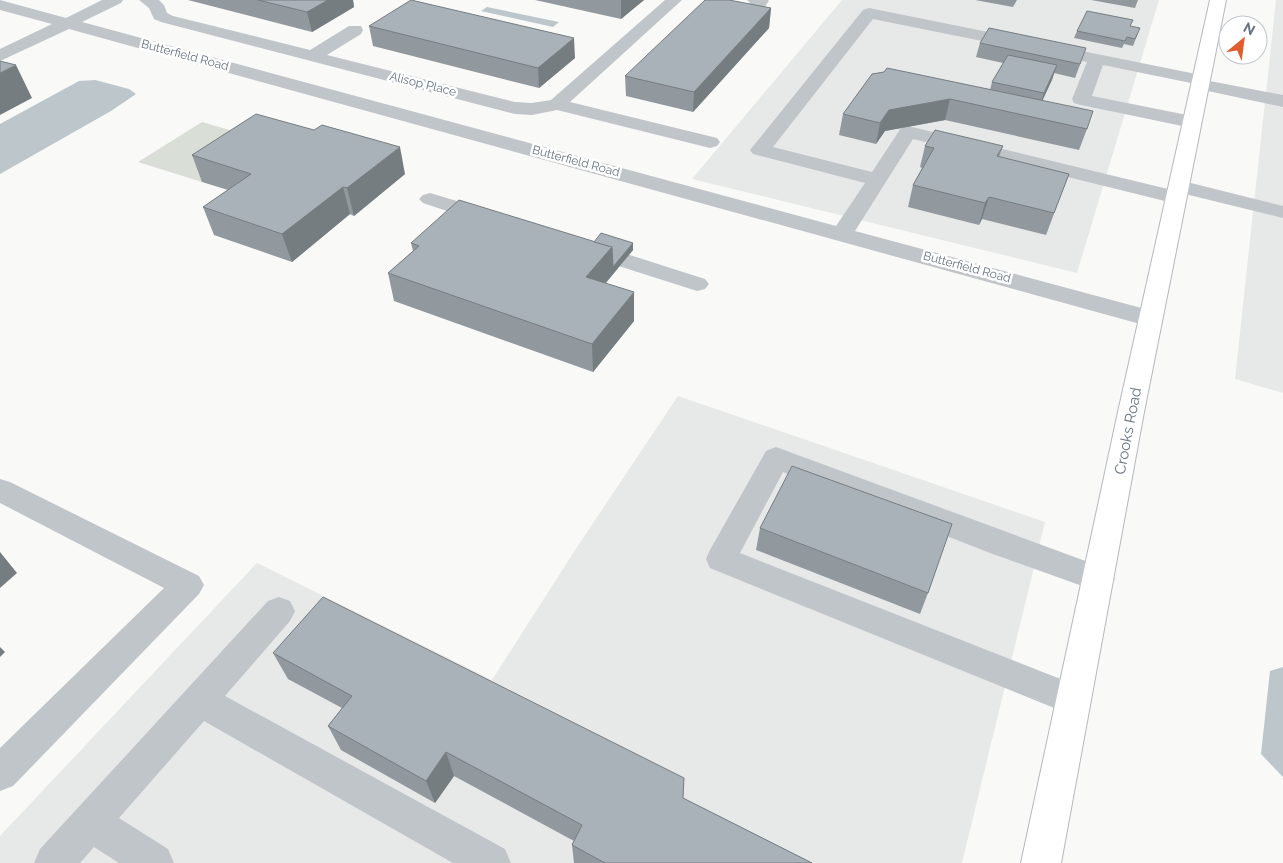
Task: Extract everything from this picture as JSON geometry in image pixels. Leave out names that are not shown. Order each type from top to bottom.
[{"type":"main road","name":"Crooks Road","points":[[1041,863],[1151,319],[1218,0]]},
{"type":"street","points":[[0,56],[64,15],[115,0]]},
{"type":"street","name":"Alisop Place","points":[[147,0],[156,5],[160,16],[167,19],[515,108],[532,109],[557,104]]},
{"type":"street","points":[[557,104],[674,0]]},
{"type":"street","points":[[748,15],[761,1],[755,0]]},
{"type":"street","name":"Butterfield Road","points":[[0,5],[42,16],[64,15],[1151,319]]},
{"type":"street","points":[[877,180],[760,150],[869,13],[1097,58],[1283,100]]},
{"type":"street","points":[[22,25],[42,16]]},
{"type":"street","points":[[313,56],[355,30]]},
{"type":"street","points":[[1074,118],[1097,58]]},
{"type":"street","points":[[1081,99],[1192,122]]},
{"type":"street","points":[[557,104],[710,142]]},
{"type":"street","points":[[843,233],[908,132],[1178,192],[1283,212]]},
{"type":"street","points":[[430,200],[506,223]]},
{"type":"street","points":[[573,244],[698,284]]},
{"type":"street","points":[[1074,700],[721,559],[776,458],[1001,544],[1099,579]]},
{"type":"street","points":[[0,490],[188,585],[0,773]]},
{"type":"street","points":[[54,863],[279,611]]},
{"type":"street","points":[[200,700],[491,863]]},
{"type":"street","points":[[91,822],[154,863]]},
{"type":"shaded area","points":[[842,0],[1159,0],[1077,273],[692,179]]},
{"type":"shaded area","points":[[1276,0],[1283,0],[1283,393],[1235,379]]},
{"type":"shaded area","points":[[487,7],[559,22],[553,27],[481,11]]},
{"type":"shaded area","points":[[95,80],[129,89],[136,94],[111,111],[0,174],[0,124],[79,81]]},
{"type":"shaded area","points":[[202,122],[264,140],[202,182],[138,162]]},
{"type":"shaded area","points":[[678,396],[1045,522],[962,863],[0,863],[0,836],[257,563],[492,680],[575,550]]},
{"type":"shaded area","points":[[1283,667],[1283,777],[1261,754],[1270,671]]},
{"type":"building","points":[[258,0],[328,0],[307,12]]},
{"type":"building","points":[[411,0],[574,38],[538,68],[369,26]]},
{"type":"building","points":[[705,0],[729,0],[771,8],[694,92],[625,76]]},
{"type":"building","points":[[1087,11],[1133,20],[1130,26],[1140,28],[1135,39],[1127,37],[1125,41],[1077,31]]},
{"type":"building","points":[[989,28],[1086,48],[1080,64],[980,43]]},
{"type":"building","points":[[1008,55],[1057,65],[1044,93],[992,82]]},
{"type":"building","points":[[0,61],[16,65],[0,73]]},
{"type":"building","points":[[887,68],[1093,111],[1087,129],[950,99],[889,110],[880,123],[843,114],[872,74],[884,72]]},
{"type":"building","points":[[256,114],[314,130],[322,125],[400,147],[347,188],[343,187],[282,234],[203,207],[251,174],[192,155]]},
{"type":"building","points":[[935,130],[1003,146],[997,156],[1069,174],[1054,213],[989,197],[985,203],[913,185],[934,148],[925,146]]},
{"type":"building","points":[[459,200],[612,247],[586,277],[634,292],[592,344],[388,273],[419,246],[411,243]]},
{"type":"building","points":[[601,233],[633,243],[613,267],[612,247],[594,242]]},
{"type":"building","points":[[792,466],[952,524],[928,593],[760,528]]},
{"type":"building","points":[[323,597],[684,778],[683,798],[812,863],[605,863],[572,845],[582,825],[446,752],[426,781],[328,726],[352,696],[273,653]]}]
